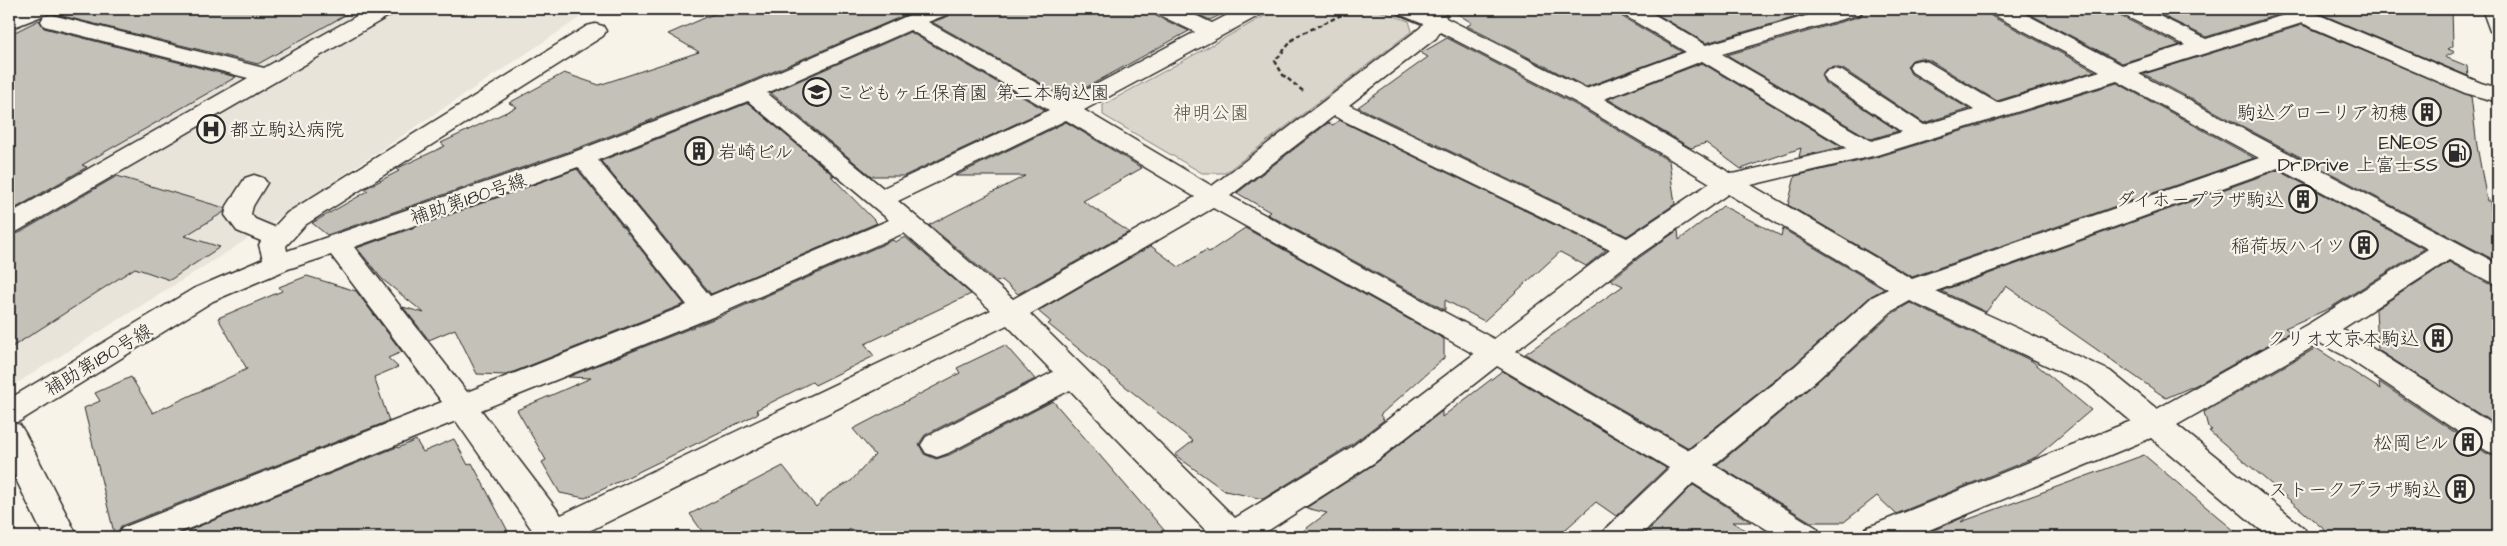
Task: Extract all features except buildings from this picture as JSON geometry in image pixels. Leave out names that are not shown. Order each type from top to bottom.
[{"type":"street","points":[[9,225],[384,9]]},
{"type":"street","name":"補助第180号線","points":[[9,413],[278,251],[337,244],[582,158],[752,92],[940,9]]},
{"type":"street","points":[[1165,9],[1211,31]]},
{"type":"street","points":[[881,199],[1066,110],[1254,9]]},
{"type":"street","points":[[1407,9],[1435,15],[1585,98],[1910,290],[2099,378],[2156,423],[2292,537]]},
{"type":"street","points":[[1630,9],[1868,150]]},
{"type":"street","points":[[1585,98],[1703,53],[1852,9]]},
{"type":"street","points":[[2000,9],[2447,250],[2498,275]]},
{"type":"street","points":[[2129,9],[2205,47]]},
{"type":"street","points":[[2493,9],[2498,26]]},
{"type":"street","points":[[752,92],[881,199],[1011,312],[1233,537],[1364,454],[1494,352],[1629,250],[1727,183],[1868,150],[2205,47],[2295,12],[2473,88],[2498,95]]},
{"type":"street","points":[[9,23],[46,15],[267,76]]},
{"type":"street","points":[[337,244],[463,408],[554,535],[1011,312],[1212,197],[1428,33],[1435,15]]},
{"type":"street","points":[[911,22],[1066,110],[1212,197],[1494,352],[1691,466],[1805,537]]},
{"type":"street","points":[[254,183],[240,206],[238,215],[246,225],[278,251],[296,219],[596,31]]},
{"type":"street","points":[[1920,67],[1994,112]]},
{"type":"street","points":[[1834,76],[1921,134]]},
{"type":"street","points":[[1333,106],[1629,250]]},
{"type":"street","points":[[582,158],[705,309]]},
{"type":"street","points":[[1618,537],[1691,466],[1806,373],[1882,304],[1910,290],[2279,159]]},
{"type":"street","points":[[134,537],[463,408],[705,309],[906,222]]},
{"type":"street","points":[[1878,537],[2156,423],[2320,330],[2447,250]]},
{"type":"street","points":[[2320,330],[2352,348],[2498,442]]},
{"type":"street","points":[[937,446],[1073,375]]},
{"type":"street","points":[[9,433],[61,537]]},
{"type":"path","points":[[1307,95],[1284,78],[1278,71],[1275,61],[1295,37],[1354,9]]},
{"type":"shaded area","name":"都立駒込病院","points":[[9,9],[593,9],[232,249],[9,388]]},
{"type":"green space","name":"神明公園","points":[[1277,9],[1374,9],[1409,21],[1412,31],[1225,173],[1202,173],[1103,115],[1103,105]]},
{"type":"place","name":"こどもヶ丘保育園 第二本駒込園","points":[[817,92]]},
{"type":"place","name":"駒込グローリア初穂","points":[[2427,112]]},
{"type":"place","name":"都立駒込病院","points":[[211,129]]},
{"type":"place","name":"岩崎ビル","points":[[699,151]]},
{"type":"place","name":"ENEOS Dr.Drive 上富士SS","points":[[2457,153]]},
{"type":"place","name":"ダイホープラザ駒込","points":[[2303,199]]},
{"type":"place","name":"稲荷坂ハイツ","points":[[2364,245]]},
{"type":"place","name":"クリオ文京本駒込","points":[[2438,338]]},
{"type":"place","name":"松岡ビル","points":[[2468,442]]},
{"type":"place","name":"ストークプラザ駒込","points":[[2460,489]]}]
